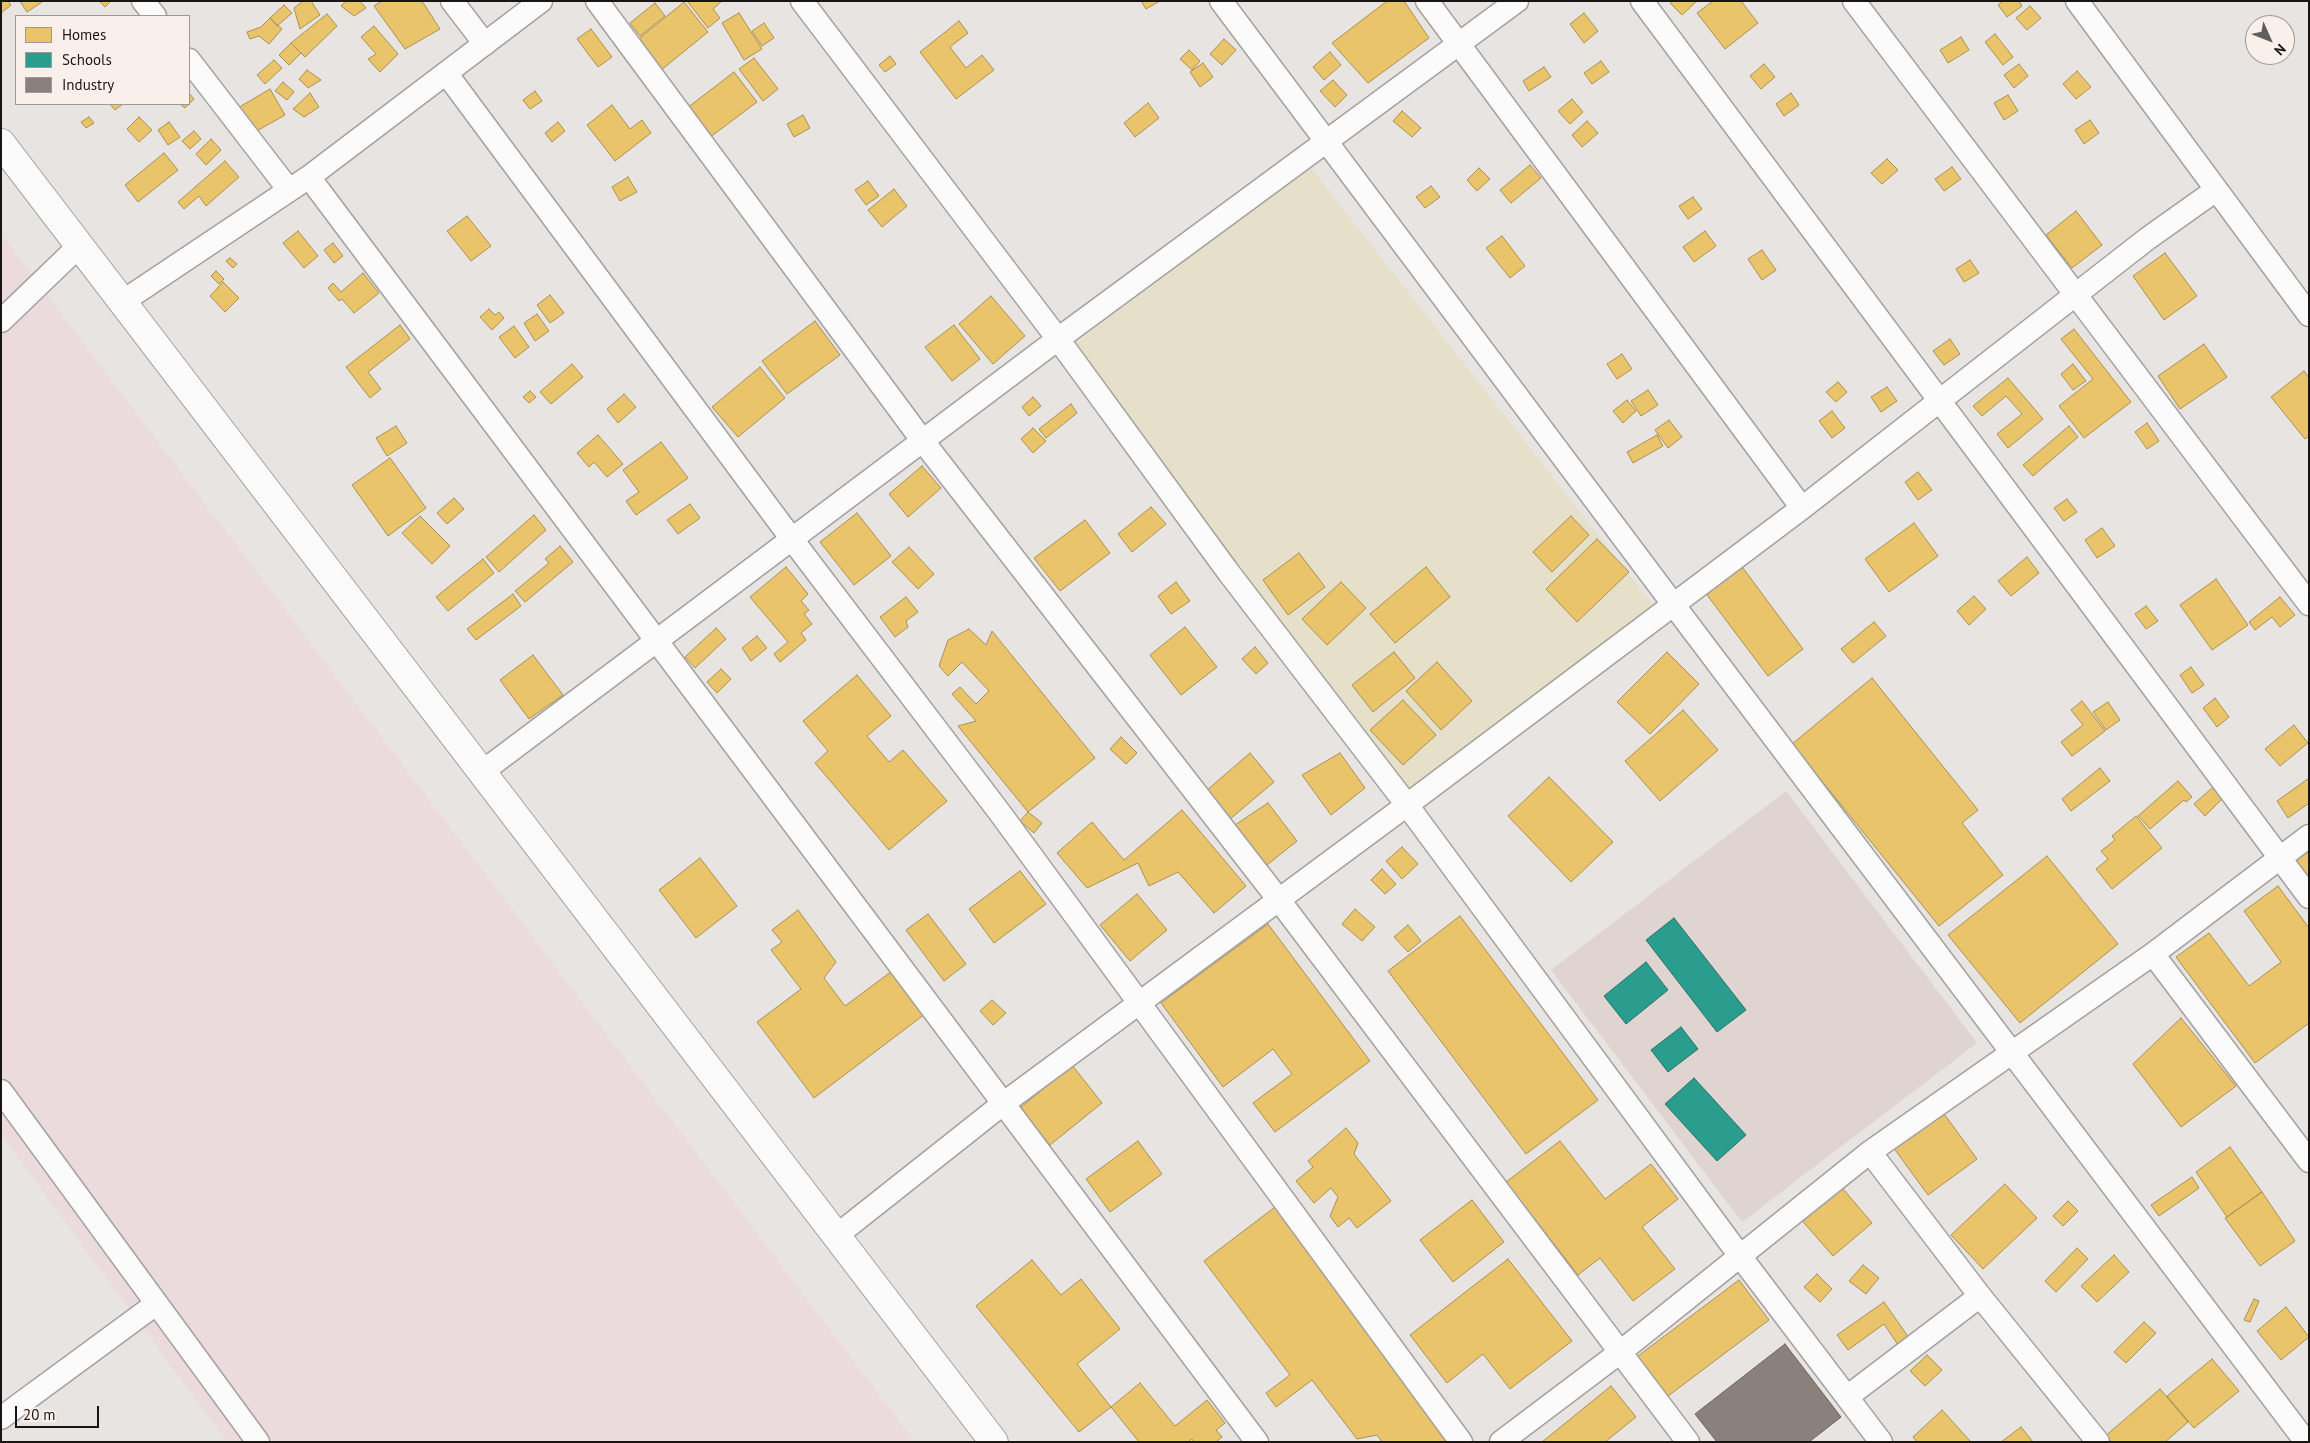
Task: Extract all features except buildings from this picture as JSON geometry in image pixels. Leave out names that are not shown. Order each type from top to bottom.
[{"type":"street","points":[[144,1],[154,15]]},
{"type":"street","points":[[452,1],[485,44]]},
{"type":"street","points":[[122,302],[309,177],[541,1]]},
{"type":"street","points":[[597,1],[922,440],[1279,900],[1688,1442]]},
{"type":"street","points":[[802,1],[1058,338],[1229,573],[1407,805],[1740,1256],[1881,1442]]},
{"type":"street","points":[[1221,1],[1673,604],[2306,1442]]},
{"type":"street","points":[[1427,1],[1802,508]]},
{"type":"street","points":[[482,772],[1058,338],[1517,1]]},
{"type":"street","points":[[1642,1],[2309,897]]},
{"type":"street","points":[[1854,1],[2077,294],[2309,604]]},
{"type":"street","points":[[2077,1],[2309,315]]},
{"type":"street","points":[[190,61],[289,190]]},
{"type":"street","points":[[446,73],[791,538],[1000,812],[1462,1442]]},
{"type":"street","points":[[1,143],[994,1442]]},
{"type":"street","points":[[309,177],[1256,1442]]},
{"type":"street","points":[[836,1236],[1004,1103],[1407,805],[1802,508],[2147,239],[2216,190]]},
{"type":"street","points":[[1,321],[79,246]]},
{"type":"street","points":[[1501,1442],[1620,1353],[1870,1152],[2152,954],[2309,836]]},
{"type":"street","points":[[2152,954],[2309,1161]]},
{"type":"street","points":[[1,1091],[258,1442]]},
{"type":"street","points":[[1870,1152],[1980,1296],[2098,1442]]},
{"type":"street","points":[[1847,1397],[1980,1296]]},
{"type":"street","points":[[1,1418],[156,1304]]},
{"type":"shaded area","points":[[1,234],[915,1442],[227,1442],[1,1135]]},
{"type":"shaded area","points":[[1786,791],[1977,1043],[1742,1222],[1551,970]]},
{"type":"sand","points":[[1311,168],[1656,609],[1412,797],[1071,346]]}]
